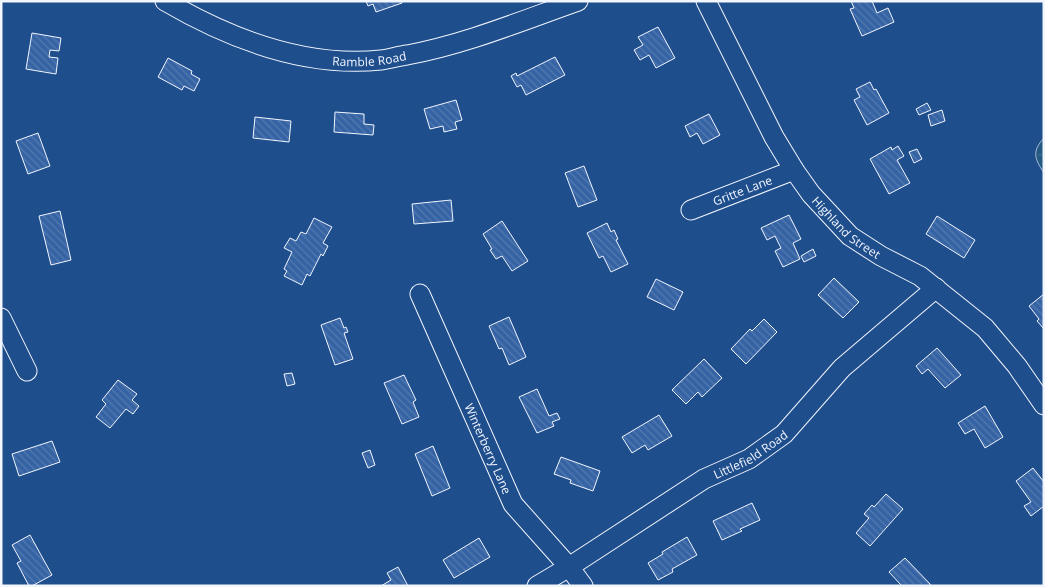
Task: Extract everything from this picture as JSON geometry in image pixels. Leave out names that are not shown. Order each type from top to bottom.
[{"type":"street","name":"Ramble Road","points":[[165,1],[211,26],[254,43],[308,57],[334,61],[382,60],[450,46],[578,1]]},
{"type":"street","name":"Highland Street","points":[[706,1],[747,86],[794,170],[811,194],[850,236],[881,256],[920,276],[985,328],[1017,366],[1044,405]]},
{"type":"street","name":"Gritte Lane","points":[[690,210],[794,170]]},
{"type":"street","name":"Littlefield Road","points":[[537,586],[704,479],[749,458],[784,434],[842,368],[936,288]]},
{"type":"street","name":"Winterberry Lane","points":[[420,294],[513,504],[569,567],[583,586]]},
{"type":"street","points":[[1,318],[27,371]]},
{"type":"green space","points":[[1044,138],[1044,173],[1036,159],[1036,151]]},
{"type":"building","points":[[366,1],[402,1],[402,3],[376,12],[373,4],[368,6]]},
{"type":"building","points":[[851,1],[872,1],[877,13],[888,8],[894,22],[862,36],[850,9],[854,8]]},
{"type":"building","points":[[658,27],[675,58],[656,68],[649,55],[640,60],[634,50],[643,45],[638,37]]},
{"type":"building","points":[[32,33],[61,38],[59,51],[50,50],[49,57],[58,58],[56,74],[26,69]]},
{"type":"building","points":[[555,57],[565,75],[526,95],[521,85],[517,87],[511,76],[516,73],[517,76]]},
{"type":"building","points":[[168,58],[192,71],[191,74],[200,79],[194,91],[184,86],[182,90],[158,77]]},
{"type":"building","points":[[870,82],[889,113],[867,125],[854,100],[860,97],[856,89]]},
{"type":"building","points":[[456,100],[462,120],[455,122],[457,129],[444,132],[443,126],[430,129],[424,109]]},
{"type":"building","points":[[927,103],[931,110],[919,115],[916,109]]},
{"type":"building","points":[[942,110],[945,121],[931,126],[928,115]]},
{"type":"building","points":[[335,112],[364,114],[364,124],[374,125],[373,135],[334,132]]},
{"type":"building","points":[[709,114],[720,135],[703,144],[697,133],[690,137],[685,126]]},
{"type":"building","points":[[255,117],[291,121],[289,142],[253,138]]},
{"type":"building","points":[[38,133],[50,166],[28,174],[16,141]]},
{"type":"building","points":[[898,146],[904,156],[897,160],[910,183],[889,194],[870,159],[891,147],[892,150]]},
{"type":"building","points":[[917,149],[922,159],[914,163],[909,152]]},
{"type":"building","points":[[584,166],[597,200],[578,207],[565,173]]},
{"type":"building","points":[[451,200],[453,221],[414,224],[412,204]]},
{"type":"building","points":[[60,211],[71,260],[51,265],[39,216]]},
{"type":"building","points":[[789,215],[801,239],[793,243],[800,259],[783,267],[775,251],[781,248],[775,236],[767,240],[761,228]]},
{"type":"building","points":[[937,216],[975,240],[964,258],[926,234]]},
{"type":"building","points":[[314,218],[332,227],[323,243],[328,246],[323,256],[321,254],[310,276],[307,274],[302,285],[284,276],[287,271],[284,269],[292,252],[284,248],[290,238],[296,241],[301,232],[306,234]]},
{"type":"building","points":[[502,221],[528,261],[512,271],[502,256],[496,259],[483,234]]},
{"type":"building","points":[[607,223],[611,232],[614,230],[618,239],[616,240],[628,264],[611,272],[603,256],[599,258],[587,233]]},
{"type":"building","points":[[813,249],[816,256],[804,262],[801,256]]},
{"type":"building","points":[[834,278],[859,302],[843,318],[818,295]]},
{"type":"building","points":[[656,279],[683,292],[674,310],[647,297]]},
{"type":"building","points":[[1044,294],[1044,329],[1029,306]]},
{"type":"building","points":[[509,317],[526,357],[509,365],[502,348],[499,349],[489,326]]},
{"type":"building","points":[[340,318],[348,332],[344,333],[353,359],[335,365],[321,325]]},
{"type":"building","points":[[764,319],[777,332],[746,364],[731,349],[750,329],[752,331]]},
{"type":"building","points":[[937,348],[961,375],[945,388],[928,369],[922,374],[916,366]]},
{"type":"building","points":[[704,359],[722,378],[702,397],[698,392],[686,404],[672,390]]},
{"type":"building","points":[[292,373],[295,384],[287,386],[284,374]]},
{"type":"building","points":[[404,375],[416,400],[413,402],[419,417],[402,424],[384,383]]},
{"type":"building","points":[[118,380],[137,394],[132,400],[139,406],[133,414],[126,409],[110,428],[96,417],[106,404],[102,400]]},
{"type":"building","points":[[537,389],[549,416],[557,413],[560,419],[552,422],[554,426],[537,433],[519,397]]},
{"type":"building","points":[[985,406],[1003,437],[985,448],[974,429],[965,434],[958,423]]},
{"type":"building","points":[[659,415],[672,436],[648,450],[645,445],[632,453],[622,437]]},
{"type":"building","points":[[52,441],[60,462],[19,476],[12,454]]},
{"type":"building","points":[[433,446],[450,488],[432,496],[415,454]]},
{"type":"building","points":[[370,450],[375,465],[368,468],[362,453]]},
{"type":"building","points":[[561,457],[600,471],[593,491],[570,483],[571,480],[554,474]]},
{"type":"building","points":[[1033,468],[1044,482],[1044,506],[1031,516],[1024,506],[1031,502],[1016,481]]},
{"type":"building","points":[[886,494],[903,509],[870,546],[856,533],[869,518],[864,514],[872,505],[874,507]]},
{"type":"building","points":[[752,503],[760,520],[722,540],[713,521]]},
{"type":"building","points":[[30,535],[52,575],[32,586],[29,586],[17,563],[21,561],[12,545]]},
{"type":"building","points":[[687,537],[697,555],[672,569],[673,572],[658,580],[648,563]]},
{"type":"building","points":[[479,538],[490,557],[454,578],[443,560]]},
{"type":"building","points":[[905,558],[932,586],[902,586],[889,572]]},
{"type":"building","points":[[398,567],[408,586],[381,586],[391,580],[387,573]]}]
